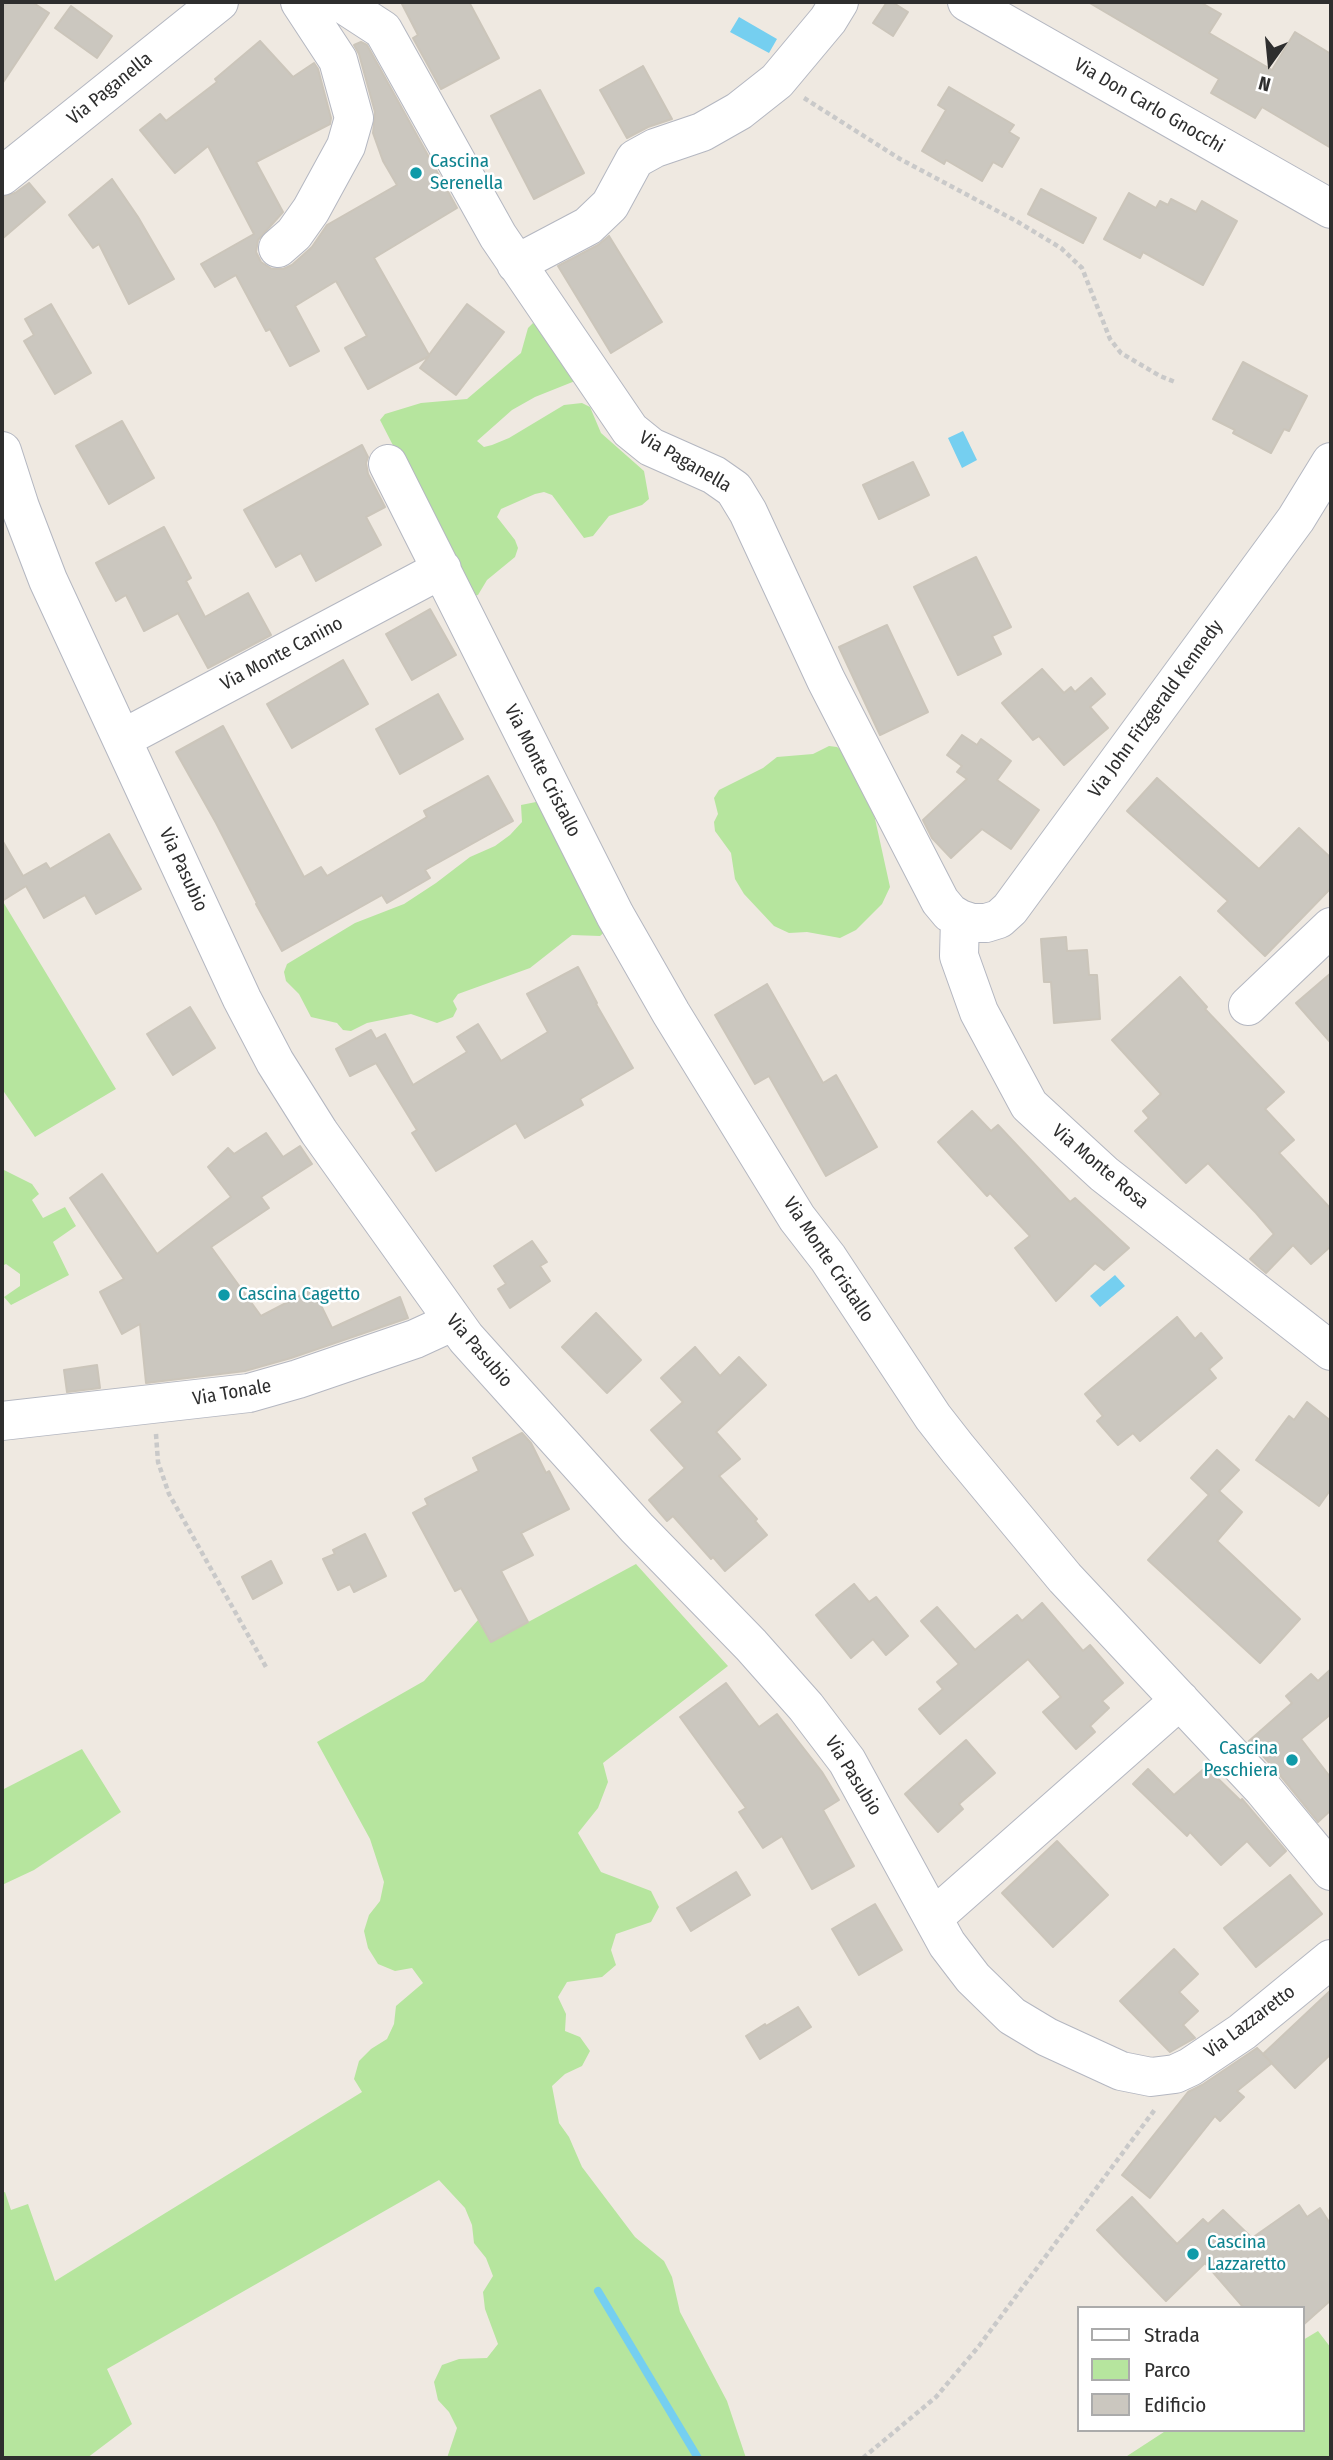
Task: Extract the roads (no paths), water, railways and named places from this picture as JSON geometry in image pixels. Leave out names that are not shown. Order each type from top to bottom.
[{"type":"street","name":"Via Paganella","points":[[2,176],[219,2]]},
{"type":"street","points":[[278,248],[294,234],[311,210],[346,145],[354,118],[338,60],[300,2]]},
{"type":"street","name":"Via Paganella","points":[[340,2],[383,30],[498,236],[597,383],[640,440],[714,475],[734,489],[748,512],[826,680],[940,901],[950,913],[960,919]]},
{"type":"street","points":[[516,264],[588,226],[610,205],[635,159],[655,148],[702,132],[739,111],[777,81],[828,20],[839,2]]},
{"type":"street","name":"Via Don Carlo Gnocchi","points":[[967,2],[1331,209]]},
{"type":"street","name":"Via Pasubio","points":[[2,451],[40,562],[242,999],[275,1062],[318,1132],[452,1322],[637,1528],[751,1645],[806,1707],[853,1771],[947,1944],[972,1978],[1012,2015],[1046,2037],[1121,2071],[1151,2077],[1165,2076]]},
{"type":"street","name":"Via John Fitzgerald Kennedy","points":[[960,919],[972,923],[986,923],[999,919],[1010,909],[1296,519],[1331,462]]},
{"type":"street","name":"Via Monte Cristallo","points":[[388,464],[615,915],[671,1013],[797,1218],[828,1258],[933,1417],[958,1449],[1065,1578],[1263,1788],[1331,1871]]},
{"type":"street","name":"Via Monte Canino","points":[[122,739],[442,569]]},
{"type":"street","name":"Via Monte Rosa","points":[[960,919],[959,956],[979,1012],[1029,1105],[1104,1174],[1331,1351]]},
{"type":"street","points":[[1248,1006],[1331,927]]},
{"type":"street","name":"Via Tonale","points":[[2,1421],[249,1392],[298,1379],[415,1339],[452,1322]]},
{"type":"street","points":[[933,1917],[1180,1700]]},
{"type":"street","name":"Via Lazzaretto","points":[[1165,2076],[1182,2071],[1242,2032],[1331,1959]]},
{"type":"water","points":[[739,17],[777,39],[769,53],[730,32]]},
{"type":"water","points":[[963,431],[977,460],[962,468],[948,438]]},
{"type":"water","points":[[1115,1275],[1125,1286],[1100,1307],[1090,1296]]},
{"type":"waterway","points":[[598,2291],[698,2458]]},
{"type":"place","name":"Cascina Serenella","points":[[416,173]]},
{"type":"place","name":"Cascina Cagetto","points":[[224,1295]]},
{"type":"place","name":"Cascina Peschiera","points":[[1292,1760]]},
{"type":"place","name":"Cascina Lazzaretto","points":[[1193,2254]]}]
